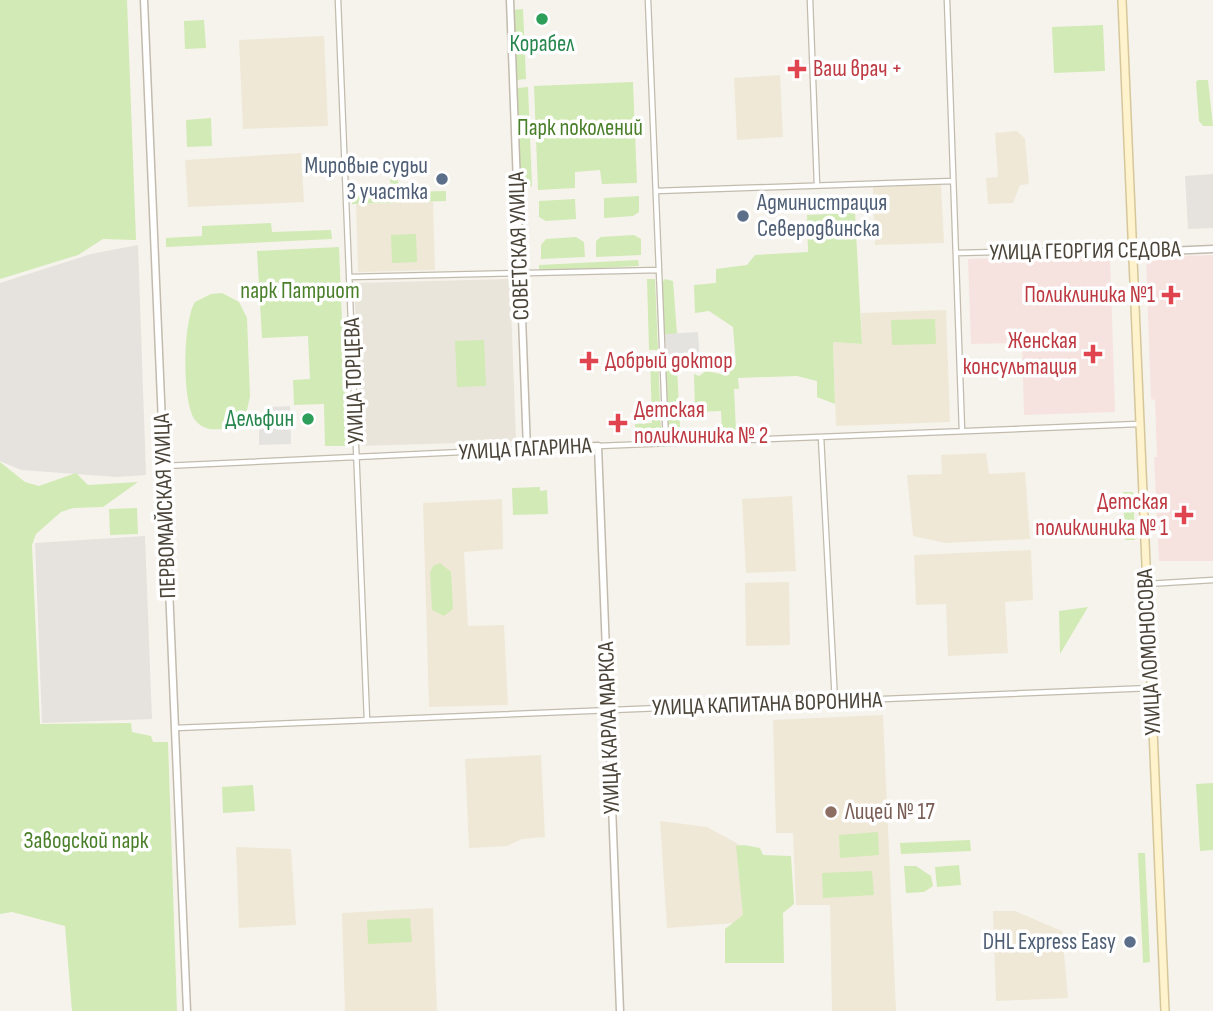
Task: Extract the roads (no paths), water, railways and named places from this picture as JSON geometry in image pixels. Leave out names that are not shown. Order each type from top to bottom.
[{"type":"main road","name":"УЛИЦА ЛОМОНОСОВА","points":[[1122,0],[1165,1011]]},
{"type":"street","name":"ПЕРВОМАЙСКАЯ УЛИЦА","points":[[144,0],[187,1011]]},
{"type":"street","name":"УЛИЦА ТОРЦЕВА","points":[[338,0],[367,720]]},
{"type":"street","name":"СОВЕТСКАЯ УЛИЦА","points":[[510,0],[527,449]]},
{"type":"street","points":[[648,0],[666,443]]},
{"type":"street","points":[[810,0],[817,185]]},
{"type":"street","points":[[947,0],[962,431]]},
{"type":"street","points":[[656,191],[953,180]]},
{"type":"street","name":"УЛИЦА ГЕОРГИЯ СЕДОВА","points":[[956,253],[1213,249]]},
{"type":"street","points":[[349,277],[659,270]]},
{"type":"street","name":"УЛИЦА ГАГАРИНА","points":[[164,466],[1138,424]]},
{"type":"street","points":[[821,437],[835,702]]},
{"type":"street","name":"УЛИЦА КАРЛА МАРКСА","points":[[598,446],[620,1011]]},
{"type":"street","points":[[1146,584],[1213,580]]},
{"type":"street","name":"УЛИЦА КАПИТАНА ВОРОНИНА","points":[[174,729],[1150,688]]},
{"type":"place","name":"Корабел","points":[[542,19]]},
{"type":"place","name":"Ваш врач +","points":[[797,69]]},
{"type":"place","name":"Мировые судьи 3 участка","points":[[442,179]]},
{"type":"place","name":"Администрация Северодвинска","points":[[743,216]]},
{"type":"place","name":"Поликлиника №1","points":[[1171,295]]},
{"type":"place","name":"Женская консультация","points":[[1093,354]]},
{"type":"place","name":"Добрый доктор","points":[[589,361]]},
{"type":"place","name":"Дельфин","points":[[308,419]]},
{"type":"place","name":"Детская поликлиника № 2","points":[[618,423]]},
{"type":"place","name":"Детская поликлиника № 1","points":[[1184,515]]},
{"type":"place","name":"Лицей № 17","points":[[831,812]]},
{"type":"place","name":"DHL Express Easy","points":[[1130,942]]},
{"type":"park label","name":"Парк поколений","points":[[580,128]]},
{"type":"park label","name":"парк Патриот","points":[[300,291]]},
{"type":"park label","name":"Заводской парк","points":[[86,841]]}]
